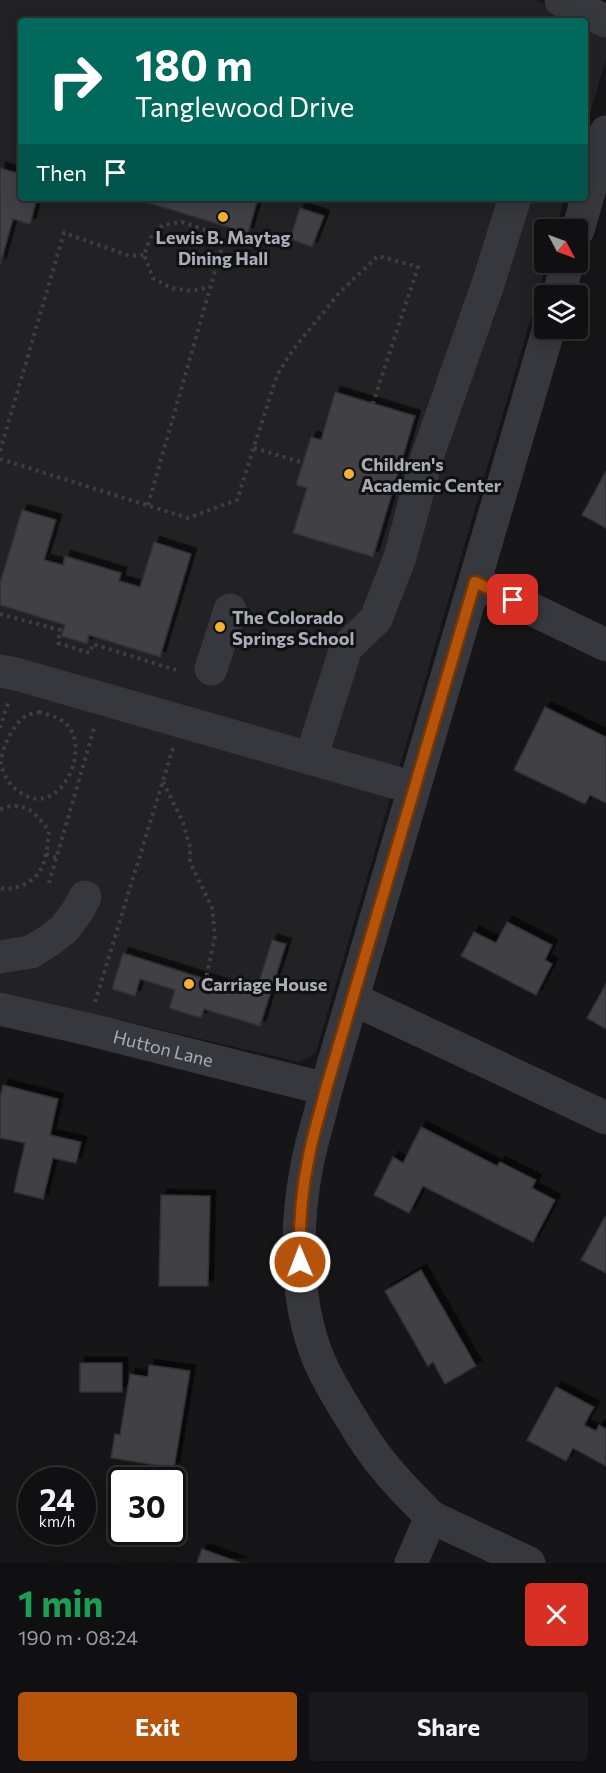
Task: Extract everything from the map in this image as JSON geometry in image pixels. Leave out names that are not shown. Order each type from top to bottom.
[{"type":"street","points":[[569,9],[606,21]]},
{"type":"street","points":[[588,198],[603,150]]},
{"type":"street","points":[[311,758],[346,648],[376,619],[400,557],[427,457],[488,284],[514,201]]},
{"type":"street","points":[[581,219],[587,201]]},
{"type":"street","points":[[529,1563],[431,1517],[388,1471],[363,1438],[321,1365],[308,1324],[301,1284],[299,1241],[308,1160],[326,1089],[546,339]]},
{"type":"street","points":[[475,582],[606,645]]},
{"type":"street","points":[[211,669],[230,610]]},
{"type":"street","points":[[0,671],[414,788]]},
{"type":"street","points":[[0,957],[31,952],[50,940],[64,929],[85,897]]},
{"type":"street","points":[[353,999],[606,1118]]},
{"type":"street","name":"Hutton Lane","points":[[0,1009],[326,1089]]},
{"type":"street","points":[[411,1563],[431,1517]]},
{"type":"path","points":[[148,506],[221,250],[219,240],[211,232],[182,222],[163,225],[152,234],[144,255],[153,278],[171,288],[190,291],[210,287]]},
{"type":"path","points":[[0,451],[64,233],[130,256],[144,255]]},
{"type":"path","points":[[0,459],[188,518],[237,500],[278,375],[295,347],[340,292],[378,256],[418,267],[373,403]]},
{"type":"path","points":[[254,448],[304,463]]},
{"type":"path","points":[[0,614],[60,630],[58,643],[90,653],[93,644],[176,670]]},
{"type":"path","points":[[49,883],[102,699]]},
{"type":"path","points":[[39,712],[62,720],[71,731],[76,747],[72,767],[69,779],[50,797],[38,799],[28,797],[7,781],[1,764],[2,747],[13,728],[24,716],[39,712]]},
{"type":"path","points":[[87,1029],[174,745]]},
{"type":"path","points":[[72,767],[82,770]]},
{"type":"path","points":[[163,782],[183,822],[190,847],[190,862],[212,907],[214,936],[206,980]]},
{"type":"path","points":[[0,809],[9,806],[24,807],[38,816],[49,831],[42,867],[28,883],[11,890],[0,888]]},
{"type":"path","points":[[46,854],[57,858]]},
{"type":"shaded area","name":"The Colorado Springs School","points":[[0,0],[536,0],[575,18],[18,18],[18,201],[564,201],[559,219],[534,219],[534,273],[544,273],[541,285],[534,285],[534,307],[316,1052],[299,1062],[0,992]]},
{"type":"shaded area","points":[[588,24],[600,30],[606,38],[606,59],[588,121]]},
{"type":"building","points":[[0,168],[18,173],[18,201],[36,201],[30,224],[13,219],[0,265]]},
{"type":"building","name":"Lewis B. Maytag Dining Hall","points":[[142,201],[257,201],[248,233]]},
{"type":"building","points":[[300,208],[324,216],[312,247],[290,239]]},
{"type":"building","name":"Children's Academic Center","points":[[335,392],[415,416],[373,557],[293,533],[307,488],[296,485],[311,437],[321,440]]},
{"type":"building","points":[[606,471],[606,528],[582,515]]},
{"type":"building","points":[[22,510],[56,520],[44,560],[63,565],[65,556],[121,573],[119,581],[140,587],[154,542],[191,554],[160,657],[89,635],[87,644],[61,636],[65,625],[0,605],[0,583]]},
{"type":"building","points":[[545,707],[606,737],[606,803],[590,795],[585,804],[514,770]]},
{"type":"building","points":[[507,922],[552,945],[545,960],[552,964],[536,995],[461,956],[474,932],[496,943]]},
{"type":"building","name":"Carriage House","points":[[272,940],[286,944],[260,1026],[204,1009],[201,1018],[169,1008],[175,990],[140,979],[135,996],[112,989],[123,953],[255,995]]},
{"type":"building","points":[[606,984],[606,1029],[587,1018]]},
{"type":"building","points":[[3,1085],[58,1099],[50,1135],[81,1142],[76,1163],[53,1158],[43,1199],[14,1192],[25,1143],[0,1138],[0,1097]]},
{"type":"building","points":[[421,1127],[497,1166],[500,1162],[536,1180],[532,1188],[555,1200],[533,1242],[423,1186],[409,1213],[374,1195],[393,1157],[403,1163]]},
{"type":"building","points":[[161,1195],[210,1196],[208,1286],[159,1286]]},
{"type":"building","points":[[606,1217],[606,1273],[581,1260]]},
{"type":"building","points":[[421,1270],[476,1366],[445,1384],[433,1362],[428,1366],[385,1291]]},
{"type":"building","points":[[80,1363],[122,1363],[122,1392],[80,1392]]},
{"type":"building","points":[[149,1365],[190,1371],[174,1467],[111,1458],[115,1434],[120,1435],[130,1374],[148,1377]]},
{"type":"building","points":[[556,1387],[594,1407],[584,1425],[596,1431],[599,1425],[606,1429],[606,1466],[573,1448],[566,1461],[527,1440]]},
{"type":"building","points":[[202,1549],[241,1563],[197,1563]]},
{"type":"place","name":"Lewis B. Maytag Dining Hall","points":[[223,217]]},
{"type":"place","name":"Children's Academic Center","points":[[349,474]]},
{"type":"place","name":"The Colorado Springs School","points":[[220,627]]},
{"type":"place","name":"Carriage House","points":[[189,984]]},
{"type":"route","points":[[300,1262],[301,1207],[308,1160],[326,1089],[475,582],[513,600]]}]
